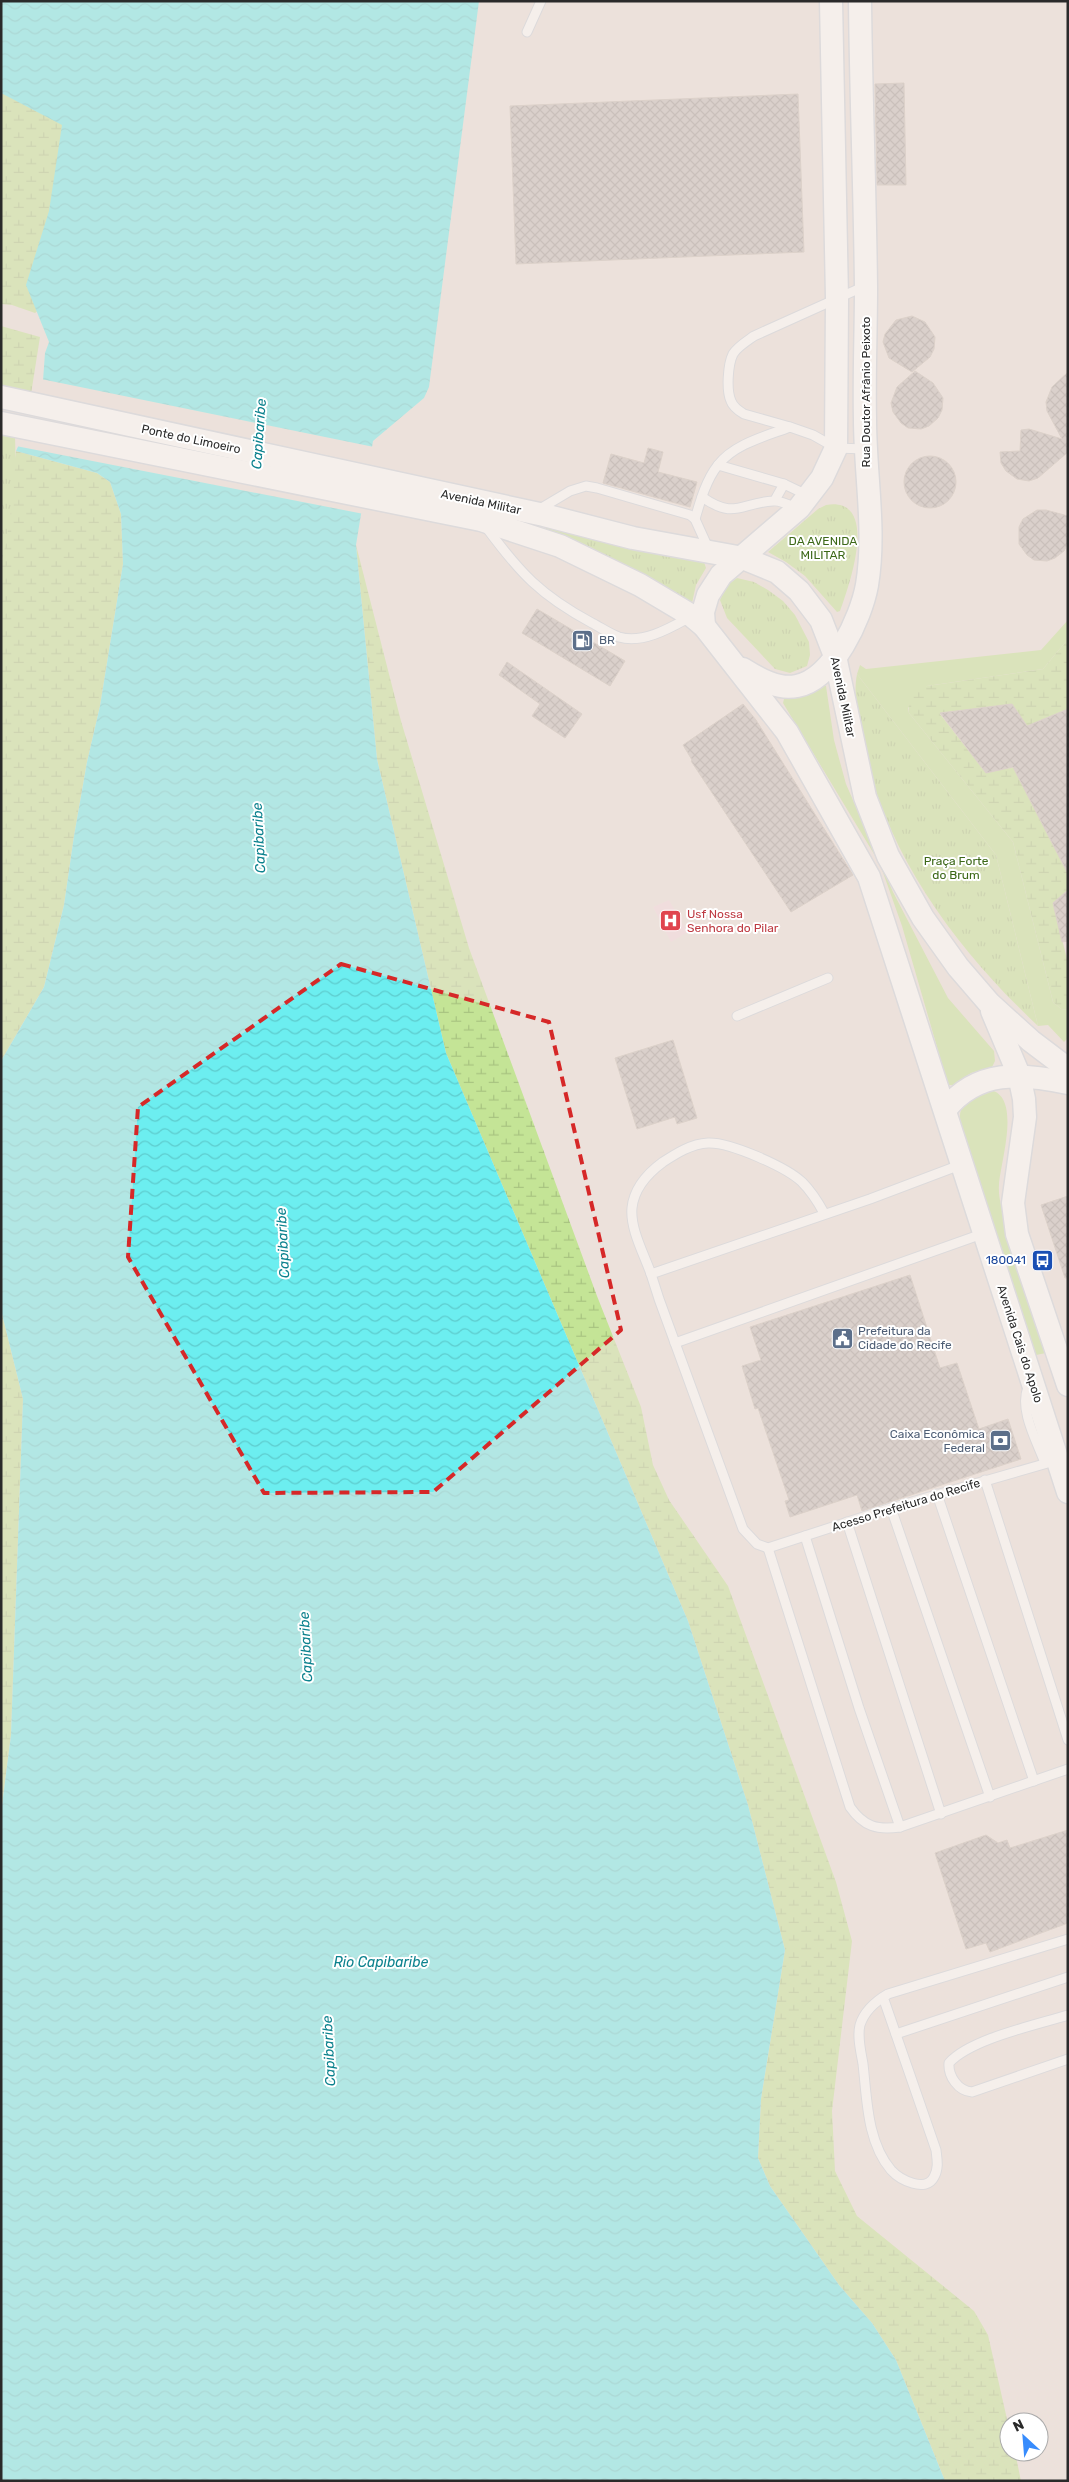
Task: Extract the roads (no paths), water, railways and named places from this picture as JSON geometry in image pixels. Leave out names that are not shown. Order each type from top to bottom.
[{"type":"main road","points":[[698,621],[708,595],[721,575],[743,558],[804,502],[830,463],[836,448],[837,298],[831,1]]},
{"type":"main road","name":"Rua Doutor Afrânio Peixoto","points":[[734,663],[755,676],[777,686],[797,686],[810,681],[827,668],[854,626],[867,586],[870,539],[865,449],[866,286],[860,1]]},
{"type":"main road","name":"Ponte do Limoeiro","points":[[5,398],[392,493]]},
{"type":"main road","name":"Ponte do Limoeiro","points":[[6,424],[392,493]]},
{"type":"main road","name":"Avenida Militar","points":[[392,493],[534,513],[633,538],[743,558],[777,572],[799,591],[821,620],[835,656],[864,796],[888,856],[923,918],[958,967],[989,1004],[1031,1041],[1068,1069]]},
{"type":"main road","name":"Avenida Militar","points":[[392,493],[560,546],[640,585],[698,621],[734,663],[787,732],[868,877],[945,1110]]},
{"type":"main road","points":[[989,1004],[1019,1075],[1025,1117],[1013,1203],[1017,1234],[1068,1386]]},
{"type":"main road","points":[[945,1110],[955,1097],[986,1080],[1019,1075],[1068,1083]]},
{"type":"main road","name":"Avenida Cais do Apolo","points":[[945,1110],[982,1234],[1032,1380],[1051,1462],[1068,1492]]},
{"type":"lane","points":[[527,32],[541,1]]},
{"type":"lane","points":[[865,449],[836,448],[813,435],[744,414],[737,410],[729,392],[731,360],[734,353],[754,336],[866,286]]},
{"type":"lane","points":[[695,519],[702,497],[718,465],[735,451],[758,439],[790,427]]},
{"type":"lane","points":[[718,465],[784,484],[804,502]]},
{"type":"lane","points":[[775,500],[784,484]]},
{"type":"lane","points":[[534,513],[570,491],[586,486],[680,511],[695,519],[710,552]]},
{"type":"lane","points":[[702,497],[725,509],[740,509],[775,500],[804,502]]},
{"type":"lane","points":[[481,520],[503,552],[528,580],[562,606],[619,637],[642,637],[698,621]]},
{"type":"lane","points":[[737,1016],[828,978]]},
{"type":"lane","points":[[824,1213],[801,1181],[737,1148],[710,1143],[693,1146],[651,1171],[638,1189],[632,1208],[634,1223],[651,1274],[743,1529],[757,1544],[768,1548],[850,1807],[867,1826],[882,1829],[900,1827],[1068,1769]]},
{"type":"lane","points":[[651,1274],[824,1213],[870,1199],[960,1165]]},
{"type":"lane","points":[[675,1343],[982,1234]]},
{"type":"lane","name":"Acesso Prefeitura do Recife","points":[[768,1548],[891,1508],[1051,1462]]},
{"type":"lane","points":[[985,1480],[1068,1740]]},
{"type":"lane","points":[[938,1494],[1034,1781]]},
{"type":"lane","points":[[891,1508],[990,1797]]},
{"type":"lane","points":[[847,1522],[941,1814]]},
{"type":"lane","points":[[806,1536],[859,1708],[900,1827]]},
{"type":"lane","points":[[883,1997],[936,2150],[937,2167],[934,2179],[925,2184],[905,2181],[892,2171],[882,2154],[869,2120],[860,2027],[865,2015],[883,1997],[1068,1940]]},
{"type":"lane","points":[[896,2034],[1068,1978]]},
{"type":"lane","points":[[1068,2015],[961,2051],[949,2063],[949,2069],[959,2087],[972,2092],[1068,2059]]},
{"type":"water","name":"Rio Capibaribe","points":[[1,1],[479,1],[429,387],[424,398],[373,441],[356,545],[377,759],[446,1053],[688,1621],[748,1805],[785,1950],[761,2099],[758,2158],[770,2186],[839,2285],[872,2323],[896,2360],[945,2481],[1,2481],[1,1813],[11,1735],[23,1399],[1,1310],[1,1061],[44,987],[64,905],[74,836],[87,762],[100,706],[123,564],[121,514],[110,482],[97,473],[16,451],[42,394],[45,353],[49,342],[26,285],[49,211],[62,125],[1,93]]},
{"type":"place","name":"BR","points":[[583,640]]},
{"type":"place","name":"Usf Nossa Senhora do Pilar","points":[[671,921]]},
{"type":"place","name":"180041","points":[[1042,1260]]},
{"type":"place","name":"Prefeitura da Cidade do Recife","points":[[842,1338]]},
{"type":"place","name":"Caixa Econômica Federal","points":[[1001,1441]]},
{"type":"water label","name":"Capibaribe","points":[[259,434]]},
{"type":"water label","name":"Capibaribe","points":[[259,838]]},
{"type":"water label","name":"Capibaribe","points":[[283,1243]]},
{"type":"water label","name":"Capibaribe","points":[[306,1647]]},
{"type":"water label","name":"Capibaribe","points":[[329,2051]]},
{"type":"park label","name":"DA AVENIDA MILITAR","points":[[823,548]]},
{"type":"park label","name":"Praça Forte do Brum","points":[[956,868]]}]
